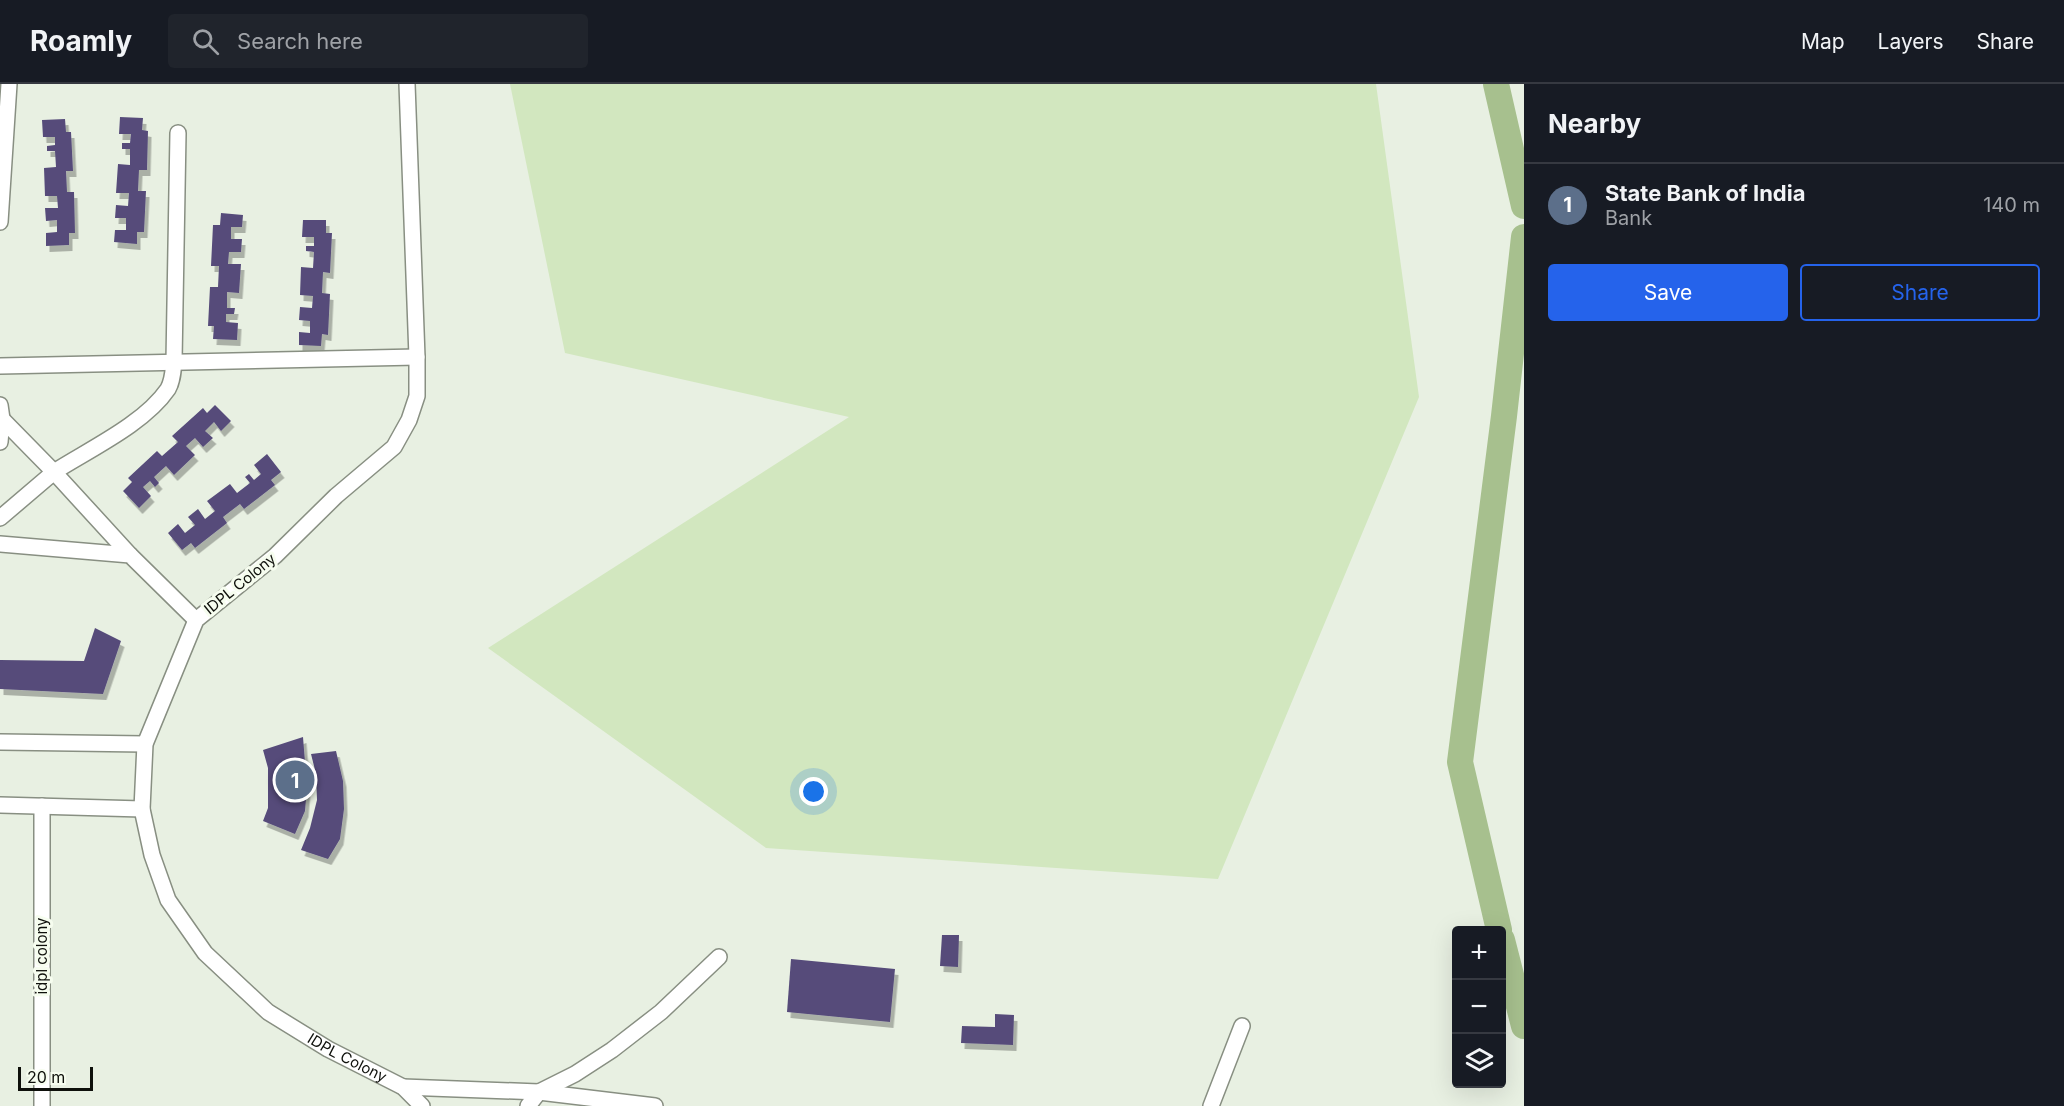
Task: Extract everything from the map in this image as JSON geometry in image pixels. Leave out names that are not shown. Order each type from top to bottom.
[{"type":"lane","points":[[0,222],[9,84]]},
{"type":"lane","name":"IDPL Colony","points":[[407,84],[417,357],[417,396],[409,420],[394,447],[336,496],[276,556],[196,620],[145,744],[142,808],[152,855],[168,900],[205,953],[268,1012],[328,1048],[403,1087],[422,1106]]},
{"type":"lane","points":[[0,519],[54,472],[146,414],[168,388],[173,377],[174,361],[178,133]]},
{"type":"lane","points":[[0,366],[417,357]]},
{"type":"lane","points":[[1,412],[130,555],[196,620]]},
{"type":"lane","points":[[0,442],[1,412]]},
{"type":"lane","points":[[0,544],[130,555]]},
{"type":"lane","points":[[0,742],[145,744]]},
{"type":"lane","points":[[0,805],[142,808]]},
{"type":"lane","name":"idpl colony","points":[[42,806],[42,1106]]},
{"type":"lane","points":[[528,1106],[539,1092],[575,1074],[612,1050],[661,1012],[719,957]]},
{"type":"lane","points":[[1212,1106],[1242,1026]]},
{"type":"lane","points":[[403,1087],[539,1092],[655,1106]]},
{"type":"green space","points":[[510,84],[1376,84],[1419,397],[1218,879],[766,848],[488,648],[849,417],[565,353]]},
{"type":"building","points":[[120,117],[143,118],[142,130],[148,131],[147,170],[139,170],[138,191],[146,191],[144,232],[137,232],[137,244],[114,242],[115,230],[126,230],[126,218],[115,218],[116,205],[128,206],[129,193],[116,193],[118,164],[130,165],[130,149],[122,149],[122,143],[130,143],[131,134],[119,134]]},
{"type":"building","points":[[65,119],[66,132],[71,132],[73,171],[66,171],[67,192],[74,192],[75,233],[69,233],[69,245],[46,246],[46,233],[57,232],[57,220],[46,221],[45,208],[58,208],[57,196],[45,196],[44,168],[56,167],[55,151],[47,151],[47,146],[55,145],[55,137],[43,137],[42,120]]},
{"type":"building","points":[[221,213],[243,215],[242,227],[231,227],[231,239],[242,239],[241,252],[229,252],[228,264],[241,264],[239,293],[227,292],[227,308],[235,308],[234,314],[226,314],[226,322],[238,323],[237,340],[213,339],[214,326],[208,326],[210,287],[218,287],[219,266],[211,266],[213,225],[220,225]]},
{"type":"building","points":[[303,220],[326,220],[326,233],[332,233],[330,273],[323,272],[322,293],[330,294],[328,335],[322,334],[321,346],[299,345],[299,332],[310,333],[310,321],[299,320],[300,307],[312,308],[313,296],[300,295],[301,267],[313,268],[314,252],[306,251],[306,246],[314,246],[314,237],[302,237]]},
{"type":"building","points":[[215,405],[231,421],[221,431],[214,422],[205,431],[213,438],[203,447],[195,438],[186,446],[195,455],[174,475],[166,466],[154,477],[159,483],[155,487],[150,481],[143,487],[151,496],[139,508],[123,491],[132,482],[128,478],[157,451],[162,456],[178,442],[172,436],[203,408],[207,413]]},
{"type":"building","points":[[267,454],[281,472],[271,480],[275,485],[244,509],[240,504],[223,517],[227,523],[195,548],[191,543],[182,550],[168,533],[178,524],[185,533],[195,525],[188,517],[198,509],[205,519],[215,511],[207,501],[230,484],[237,493],[250,483],[245,477],[249,474],[254,480],[261,474],[254,465]]},
{"type":"building","points":[[95,628],[121,641],[103,694],[0,689],[0,660],[84,661]]},
{"type":"building","points":[[303,737],[307,787],[305,811],[295,834],[263,821],[268,808],[268,768],[263,750]]},
{"type":"building","points":[[336,751],[343,781],[344,809],[340,839],[328,859],[301,850],[310,828],[317,800],[316,774],[311,754]]},
{"type":"building","points":[[942,935],[959,935],[958,967],[940,966]]},
{"type":"building","points":[[791,959],[895,969],[890,1022],[787,1012]]},
{"type":"building","points":[[995,1014],[1014,1015],[1013,1045],[961,1043],[962,1026],[995,1027]]},
{"type":"waterway","points":[[1496,84],[1524,206]]},
{"type":"waterway","points":[[1498,926],[1460,762],[1504,416],[1524,237]]},
{"type":"waterway","points":[[1506,956],[1524,1026]]},
{"type":"place","name":"State Bank of India","points":[[295,780]]}]
